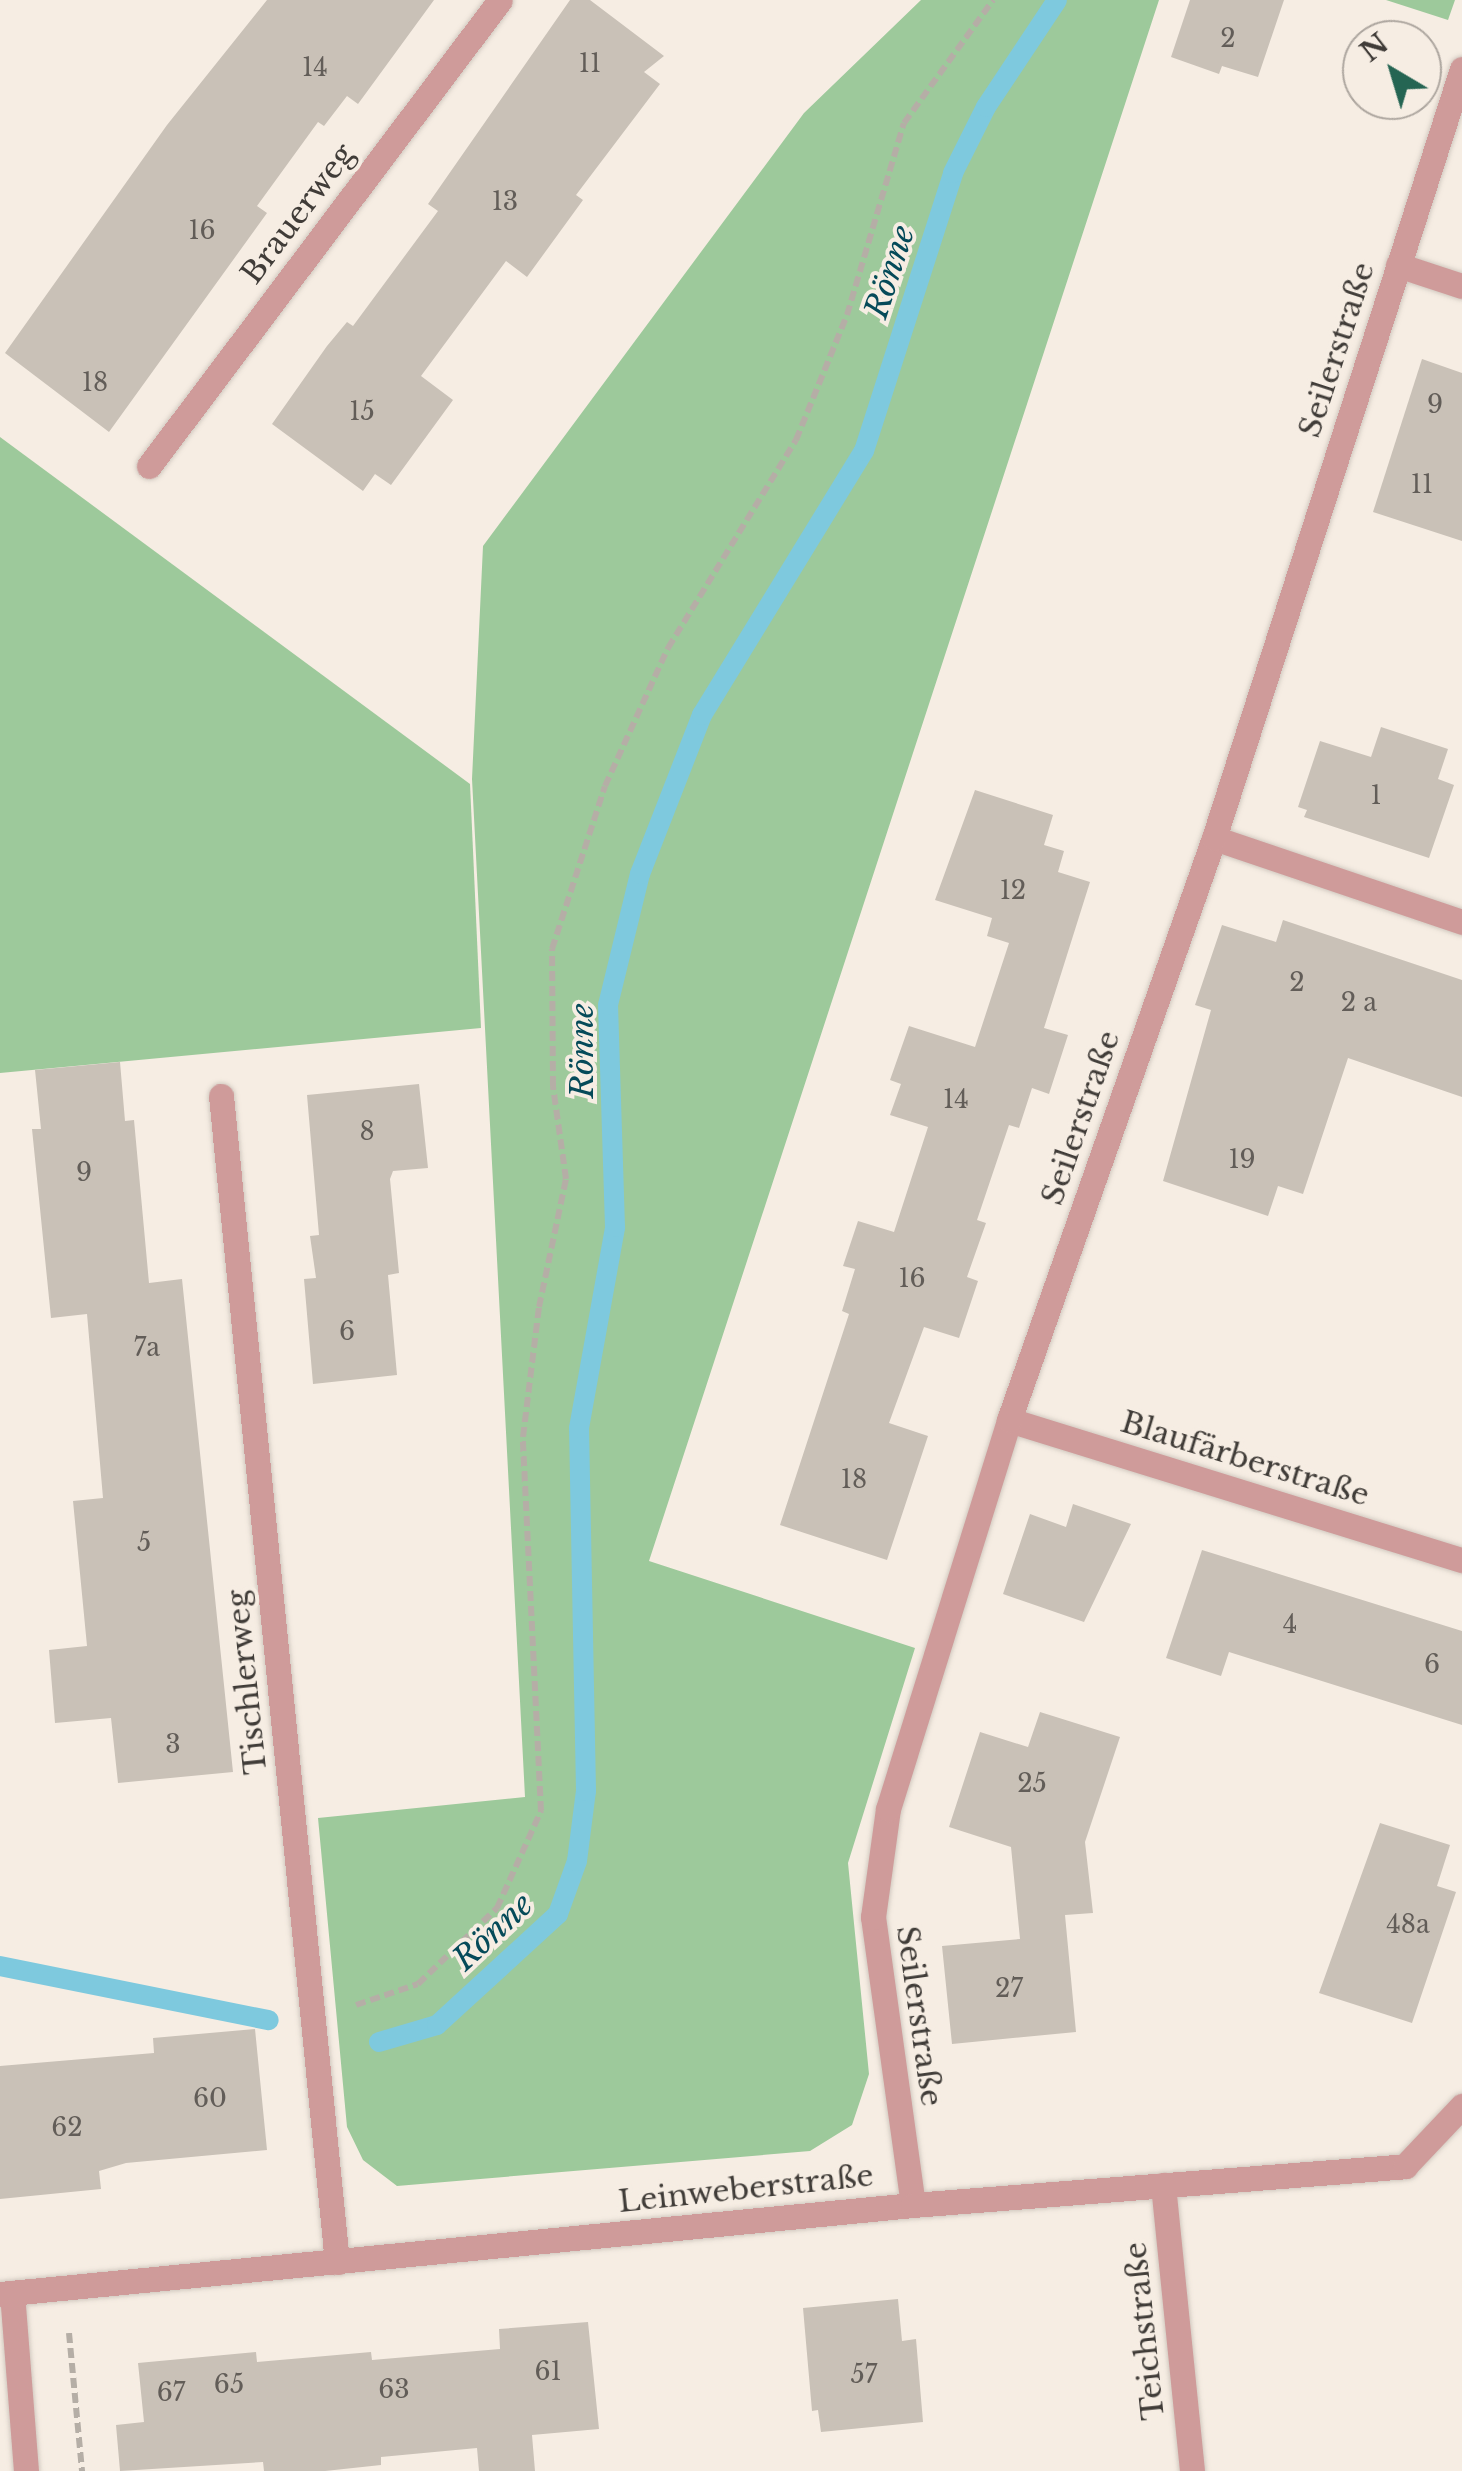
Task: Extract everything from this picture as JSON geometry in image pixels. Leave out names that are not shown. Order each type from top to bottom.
[{"type":"street","name":"Brauerweg","points":[[149,466],[500,0]]},
{"type":"street","name":"Seilerstraße","points":[[912,2205],[872,1916],[888,1809],[1009,1420],[1214,838],[1462,69]]},
{"type":"street","points":[[1398,265],[1462,286]]},
{"type":"street","points":[[1214,838],[1462,922]]},
{"type":"street","name":"Tischlerweg","points":[[221,1096],[337,2262]]},
{"type":"street","name":"Blaufärberstraße","points":[[1009,1420],[1462,1560]]},
{"type":"street","name":"Leinweberstraße","points":[[26,2471],[6,2293],[912,2205],[1405,2166],[1462,2106]]},
{"type":"street","name":"Teichstraße","points":[[1163,2185],[1192,2471]]},
{"type":"path","points":[[310,2020],[418,1984],[498,1908],[541,1810],[523,1437],[538,1307],[566,1179],[552,1086],[552,949],[604,786],[668,648],[796,440],[847,315],[904,123],[993,0]]},
{"type":"path","points":[[65,2289],[82,2471]]},
{"type":"green space","points":[[921,0],[1159,0],[649,1561],[915,1648],[848,1863],[869,2074],[852,2125],[810,2151],[397,2186],[363,2160],[347,2127],[318,1818],[525,1797],[472,779],[483,546],[804,113]]},
{"type":"green space","points":[[1386,0],[1455,0],[1448,20]]},
{"type":"green space","points":[[0,437],[470,784],[481,1028],[0,1073]]},
{"type":"building","points":[[267,0],[434,0],[358,104],[347,96],[324,126],[318,122],[257,206],[267,213],[109,432],[5,353],[167,125]]},
{"type":"building","points":[[570,0],[590,0],[664,56],[644,72],[660,84],[576,195],[583,200],[527,277],[506,261],[421,376],[453,400],[391,485],[375,474],[363,491],[272,424],[327,346],[347,322],[353,326],[438,211],[428,204]]},
{"type":"building","points":[[1190,0],[1284,0],[1258,77],[1222,66],[1219,74],[1171,57]]},
{"type":"building","points":[[1422,359],[1462,373],[1462,541],[1373,512]]},
{"type":"building","points":[[1381,727],[1448,749],[1438,779],[1454,785],[1429,858],[1304,817],[1307,810],[1298,807],[1320,741],[1371,757]]},
{"type":"building","points":[[975,790],[1053,815],[1044,845],[1064,851],[1058,872],[1090,882],[1044,1028],[1068,1035],[1049,1094],[1032,1088],[1019,1128],[1009,1125],[977,1220],[986,1223],[967,1277],[978,1281],[959,1338],[924,1327],[889,1423],[928,1436],[887,1560],[780,1525],[849,1314],[842,1311],[855,1269],[843,1266],[858,1221],[894,1232],[928,1127],[890,1115],[901,1084],[890,1080],[909,1026],[975,1047],[1009,943],[987,936],[992,918],[935,900]]},
{"type":"building","points":[[1283,920],[1462,980],[1462,1097],[1348,1058],[1303,1194],[1278,1186],[1268,1216],[1163,1181],[1211,1010],[1195,1005],[1222,925],[1276,942]]},
{"type":"building","points":[[120,1062],[125,1121],[134,1120],[149,1283],[182,1279],[233,1772],[118,1783],[111,1718],[55,1723],[49,1650],[87,1646],[73,1501],[103,1498],[87,1314],[51,1318],[32,1129],[41,1129],[35,1070]]},
{"type":"building","points":[[419,1084],[428,1168],[393,1171],[390,1179],[399,1273],[388,1275],[397,1375],[313,1384],[304,1279],[316,1278],[310,1236],[319,1235],[307,1095]]},
{"type":"building","points":[[1073,1504],[1131,1524],[1084,1622],[1003,1594],[1030,1514],[1066,1527]]},
{"type":"building","points":[[1202,1550],[1462,1631],[1462,1725],[1229,1652],[1221,1676],[1166,1658]]},
{"type":"building","points":[[1040,1712],[1120,1737],[1085,1842],[1093,1913],[1065,1915],[1076,2032],[952,2044],[942,1946],[1020,1939],[1011,1847],[949,1827],[980,1732],[1028,1747]]},
{"type":"building","points":[[1380,1823],[1450,1845],[1437,1886],[1456,1892],[1412,2023],[1319,1993]]},
{"type":"building","points":[[255,2029],[267,2150],[126,2163],[99,2171],[101,2189],[0,2199],[0,2066],[154,2053],[153,2038]]},
{"type":"building","points":[[898,2299],[902,2341],[916,2339],[923,2422],[821,2432],[818,2410],[812,2411],[803,2308]]},
{"type":"building","points":[[588,2322],[599,2429],[532,2435],[535,2471],[479,2471],[477,2448],[381,2457],[381,2465],[325,2471],[264,2471],[263,2462],[120,2471],[116,2425],[144,2422],[138,2363],[256,2352],[257,2362],[371,2352],[372,2360],[500,2349],[499,2329]]},
{"type":"waterway","name":"Rönne","points":[[379,2042],[437,2025],[558,1914],[577,1861],[586,1791],[579,1428],[615,1227],[608,1005],[640,874],[702,715],[864,451],[953,173],[986,107],[1057,0]]},
{"type":"waterway","name":"Rönne","points":[[0,1966],[269,2020]]}]
